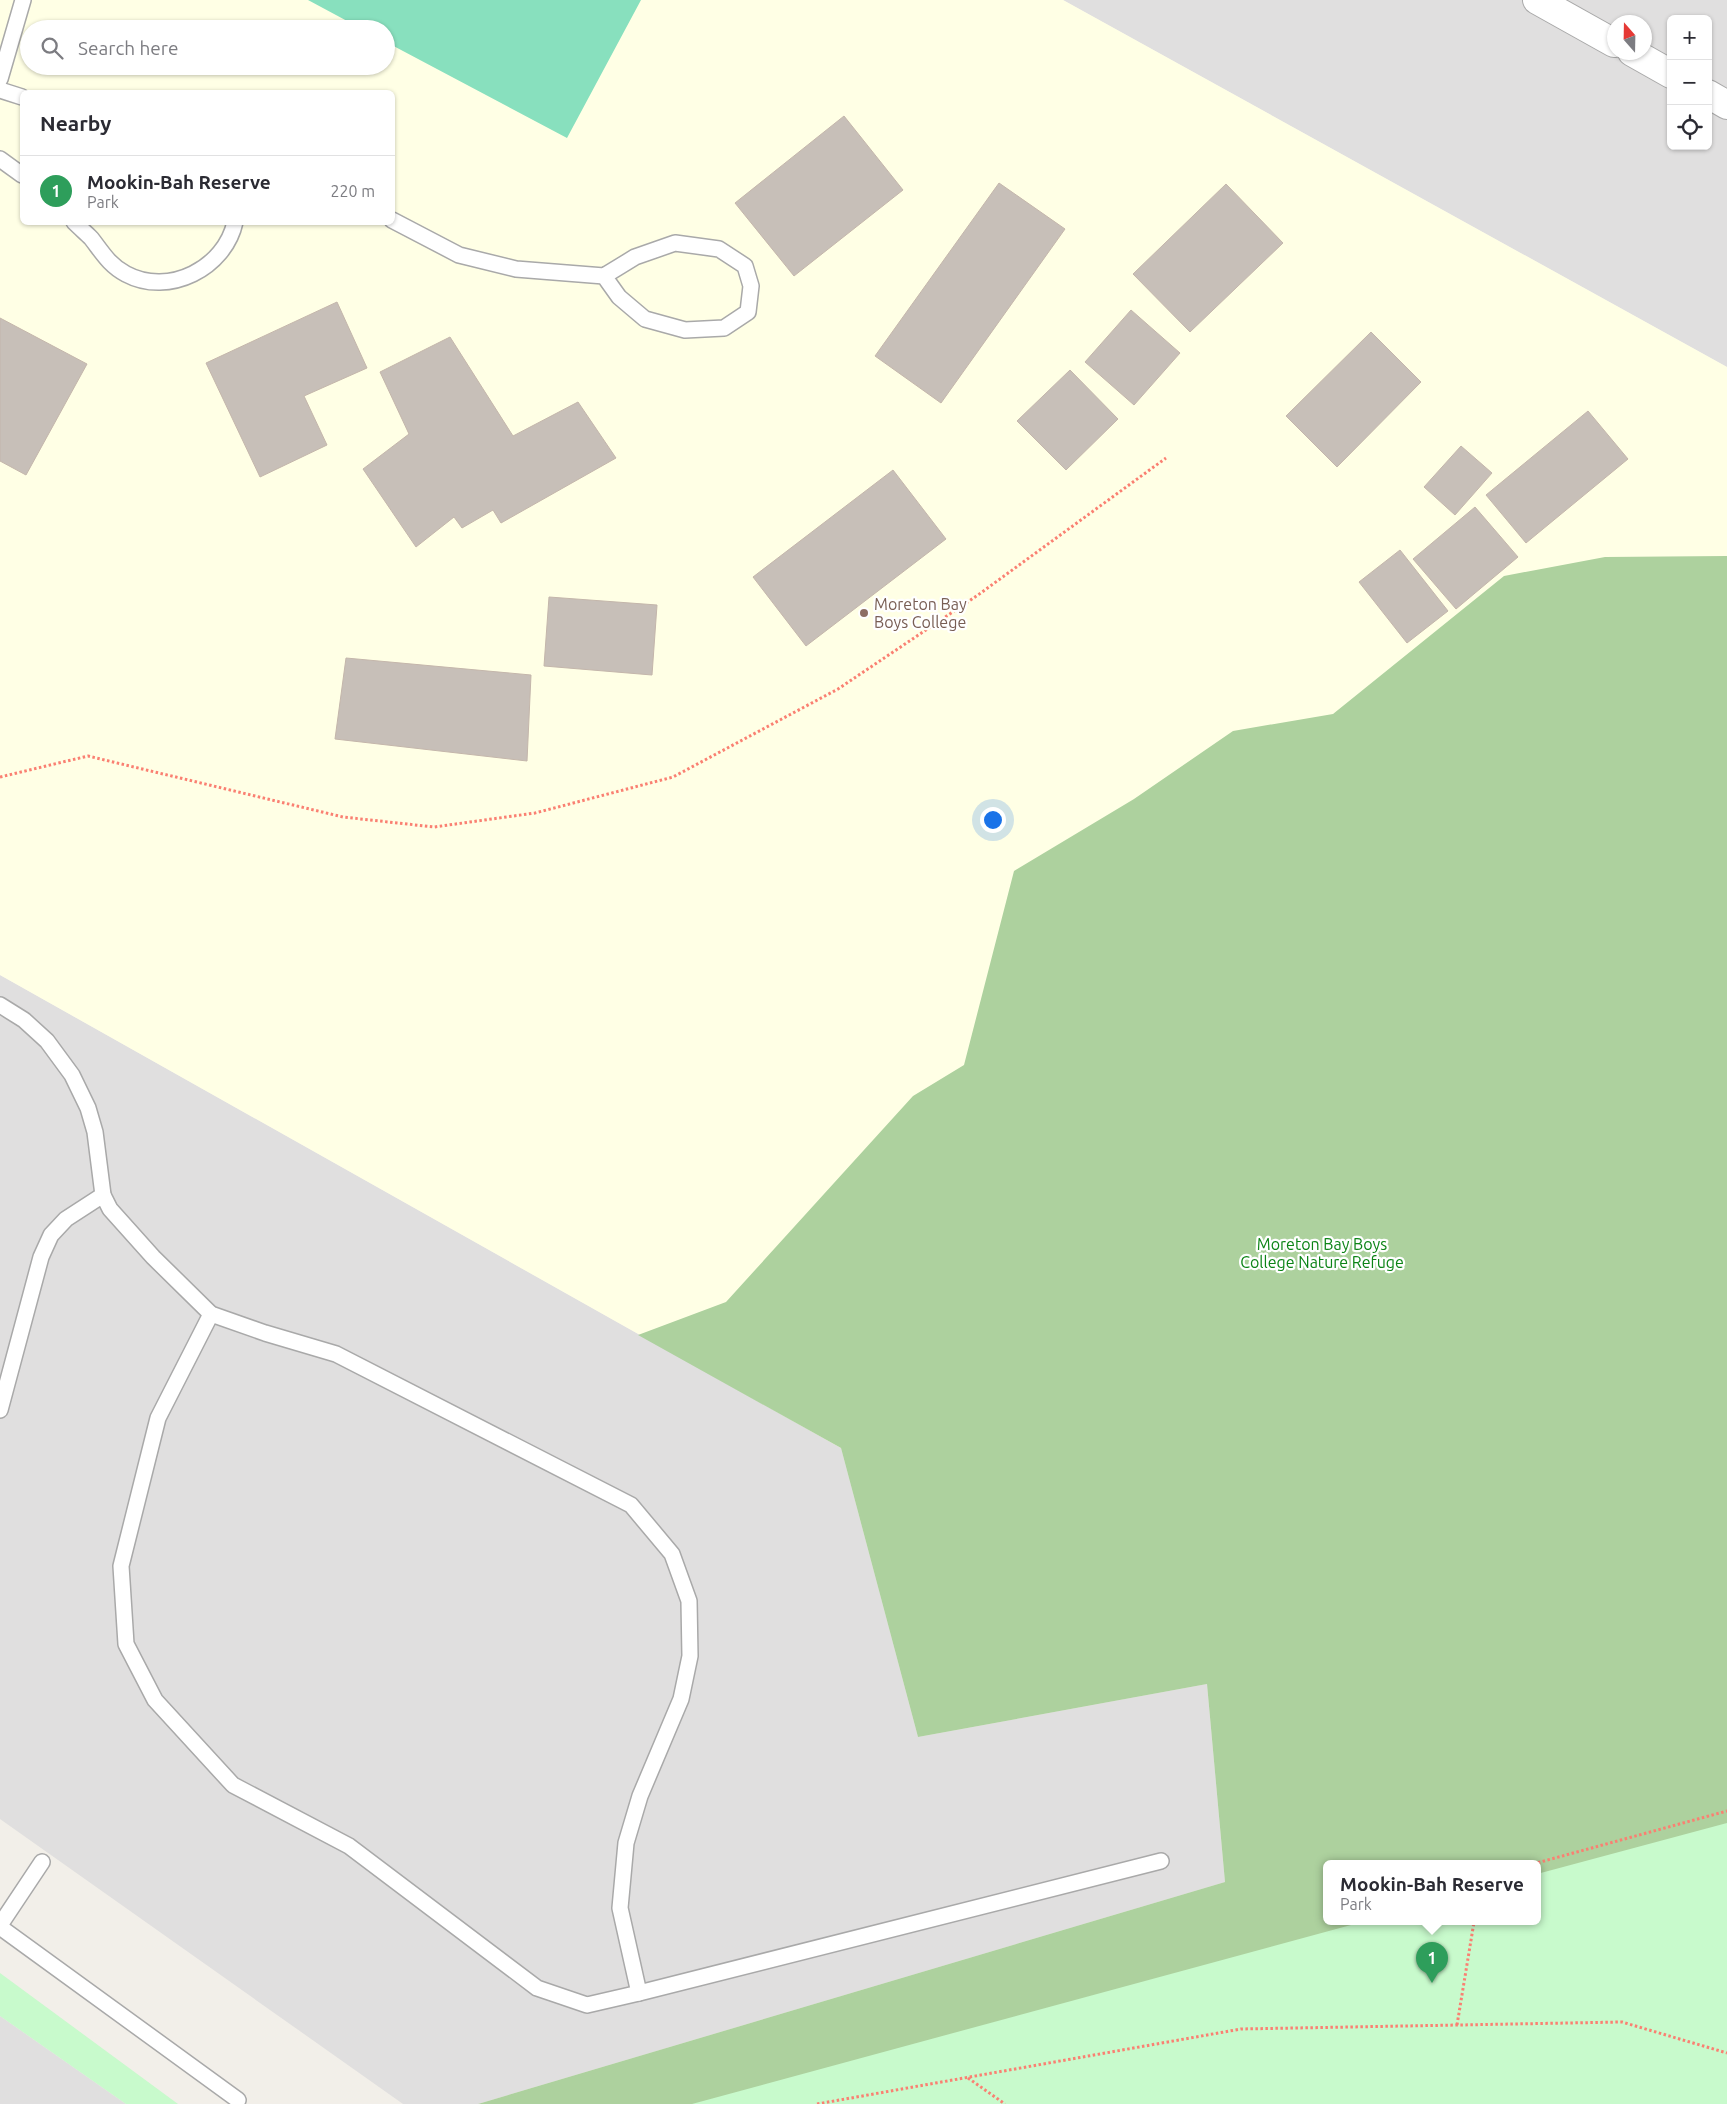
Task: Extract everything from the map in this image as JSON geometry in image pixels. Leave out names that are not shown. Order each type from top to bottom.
[{"type":"street","points":[[1537,0],[1607,39]]},
{"type":"street","points":[[1646,60],[1667,72]]},
{"type":"street","points":[[1712,96],[1727,105]]},
{"type":"lane","points":[[0,80],[23,0]]},
{"type":"lane","points":[[0,90],[20,95]]},
{"type":"lane","points":[[0,159],[20,174]]},
{"type":"lane","points":[[395,222],[459,255],[516,269],[604,276],[634,256],[675,243],[719,249],[745,266],[751,286],[748,312],[724,328],[685,330],[646,319],[619,297],[604,276]]},
{"type":"lane","points":[[88,230],[105,259],[126,274],[152,282],[178,280],[201,271],[220,255],[233,233],[234,225]]},
{"type":"lane","points":[[0,1005],[24,1020],[47,1041],[72,1075],[88,1108],[95,1132],[103,1195],[110,1209],[153,1256],[211,1314],[265,1333],[336,1354],[631,1505],[672,1554],[689,1601],[690,1656],[681,1698],[640,1796],[626,1843],[620,1908],[640,1993]]},
{"type":"lane","points":[[0,1410],[41,1257],[51,1235],[66,1219],[103,1195]]},
{"type":"lane","points":[[211,1314],[158,1418],[121,1566],[126,1644],[156,1700],[233,1785],[350,1846],[537,1988],[587,2005],[1161,1861]]},
{"type":"lane","points":[[42,1862],[0,1926],[238,2100]]},
{"type":"path","points":[[0,777],[88,756],[343,817],[434,827],[535,813],[673,777],[838,689],[978,595],[1166,458]]},
{"type":"path","points":[[1541,1862],[1727,1811]]},
{"type":"path","points":[[1457,2025],[1474,1925]]},
{"type":"path","points":[[817,2104],[1241,2029],[1622,2022],[1727,2053]]},
{"type":"path","points":[[967,2077],[1005,2104]]},
{"type":"shaded area","name":"Moreton Bay Boys College","points":[[0,0],[1063,0],[1727,367],[1727,859],[1097,1592],[0,975]]},
{"type":"shaded area","points":[[1063,0],[1727,0],[1727,367]]},
{"type":"shaded area","points":[[0,975],[841,1448],[918,1737],[1207,1684],[1225,1882],[478,2104],[403,2104],[0,1819]]},
{"type":"shaded area","points":[[0,2016],[126,2104],[0,2104]]},
{"type":"green space","points":[[308,0],[641,0],[567,138],[395,47],[395,20],[345,20]]},
{"type":"green space","name":"Moreton Bay Boys College Nature Refuge","points":[[1727,556],[1727,2104],[478,2104],[1225,1882],[1207,1684],[918,1737],[841,1448],[638,1335],[726,1302],[913,1096],[964,1065],[1014,871],[1134,799],[1233,731],[1333,714],[1504,576],[1605,557]]},
{"type":"green space","points":[[1727,1823],[1727,2104],[692,2104],[1351,1925],[1541,1925],[1541,1873]]},
{"type":"green space","points":[[0,1973],[178,2104],[126,2104],[0,2016]]},
{"type":"building","points":[[844,116],[903,190],[794,276],[735,203]]},
{"type":"building","points":[[999,183],[1065,229],[941,403],[875,356]]},
{"type":"building","points":[[1226,184],[1283,243],[1190,332],[1133,274]]},
{"type":"building","points":[[337,302],[367,368],[304,396],[327,445],[260,477],[206,363]]},
{"type":"building","points":[[1131,310],[1180,353],[1134,405],[1085,362]]},
{"type":"building","points":[[0,318],[87,364],[26,475],[0,461]]},
{"type":"building","points":[[1371,332],[1421,382],[1337,467],[1286,416]]},
{"type":"building","points":[[450,337],[513,436],[578,402],[616,458],[501,523],[493,510],[462,528],[454,517],[416,547],[363,469],[409,434],[380,372]]},
{"type":"building","points":[[1070,370],[1118,419],[1066,470],[1017,421]]},
{"type":"building","points":[[1588,411],[1628,459],[1526,543],[1486,495]]},
{"type":"building","points":[[1461,446],[1492,473],[1455,515],[1424,487]]},
{"type":"building","points":[[893,470],[946,539],[806,646],[753,577]]},
{"type":"building","points":[[1475,507],[1518,557],[1456,609],[1413,559]]},
{"type":"building","points":[[1400,550],[1448,611],[1407,643],[1359,582]]},
{"type":"building","points":[[549,597],[657,605],[652,675],[544,666]]},
{"type":"building","points":[[346,658],[531,675],[527,761],[335,739]]},
{"type":"place","name":"Moreton Bay Boys College","points":[[864,613]]},
{"type":"place","name":"Mookin-Bah Reserve","points":[[1432,1983]]}]
